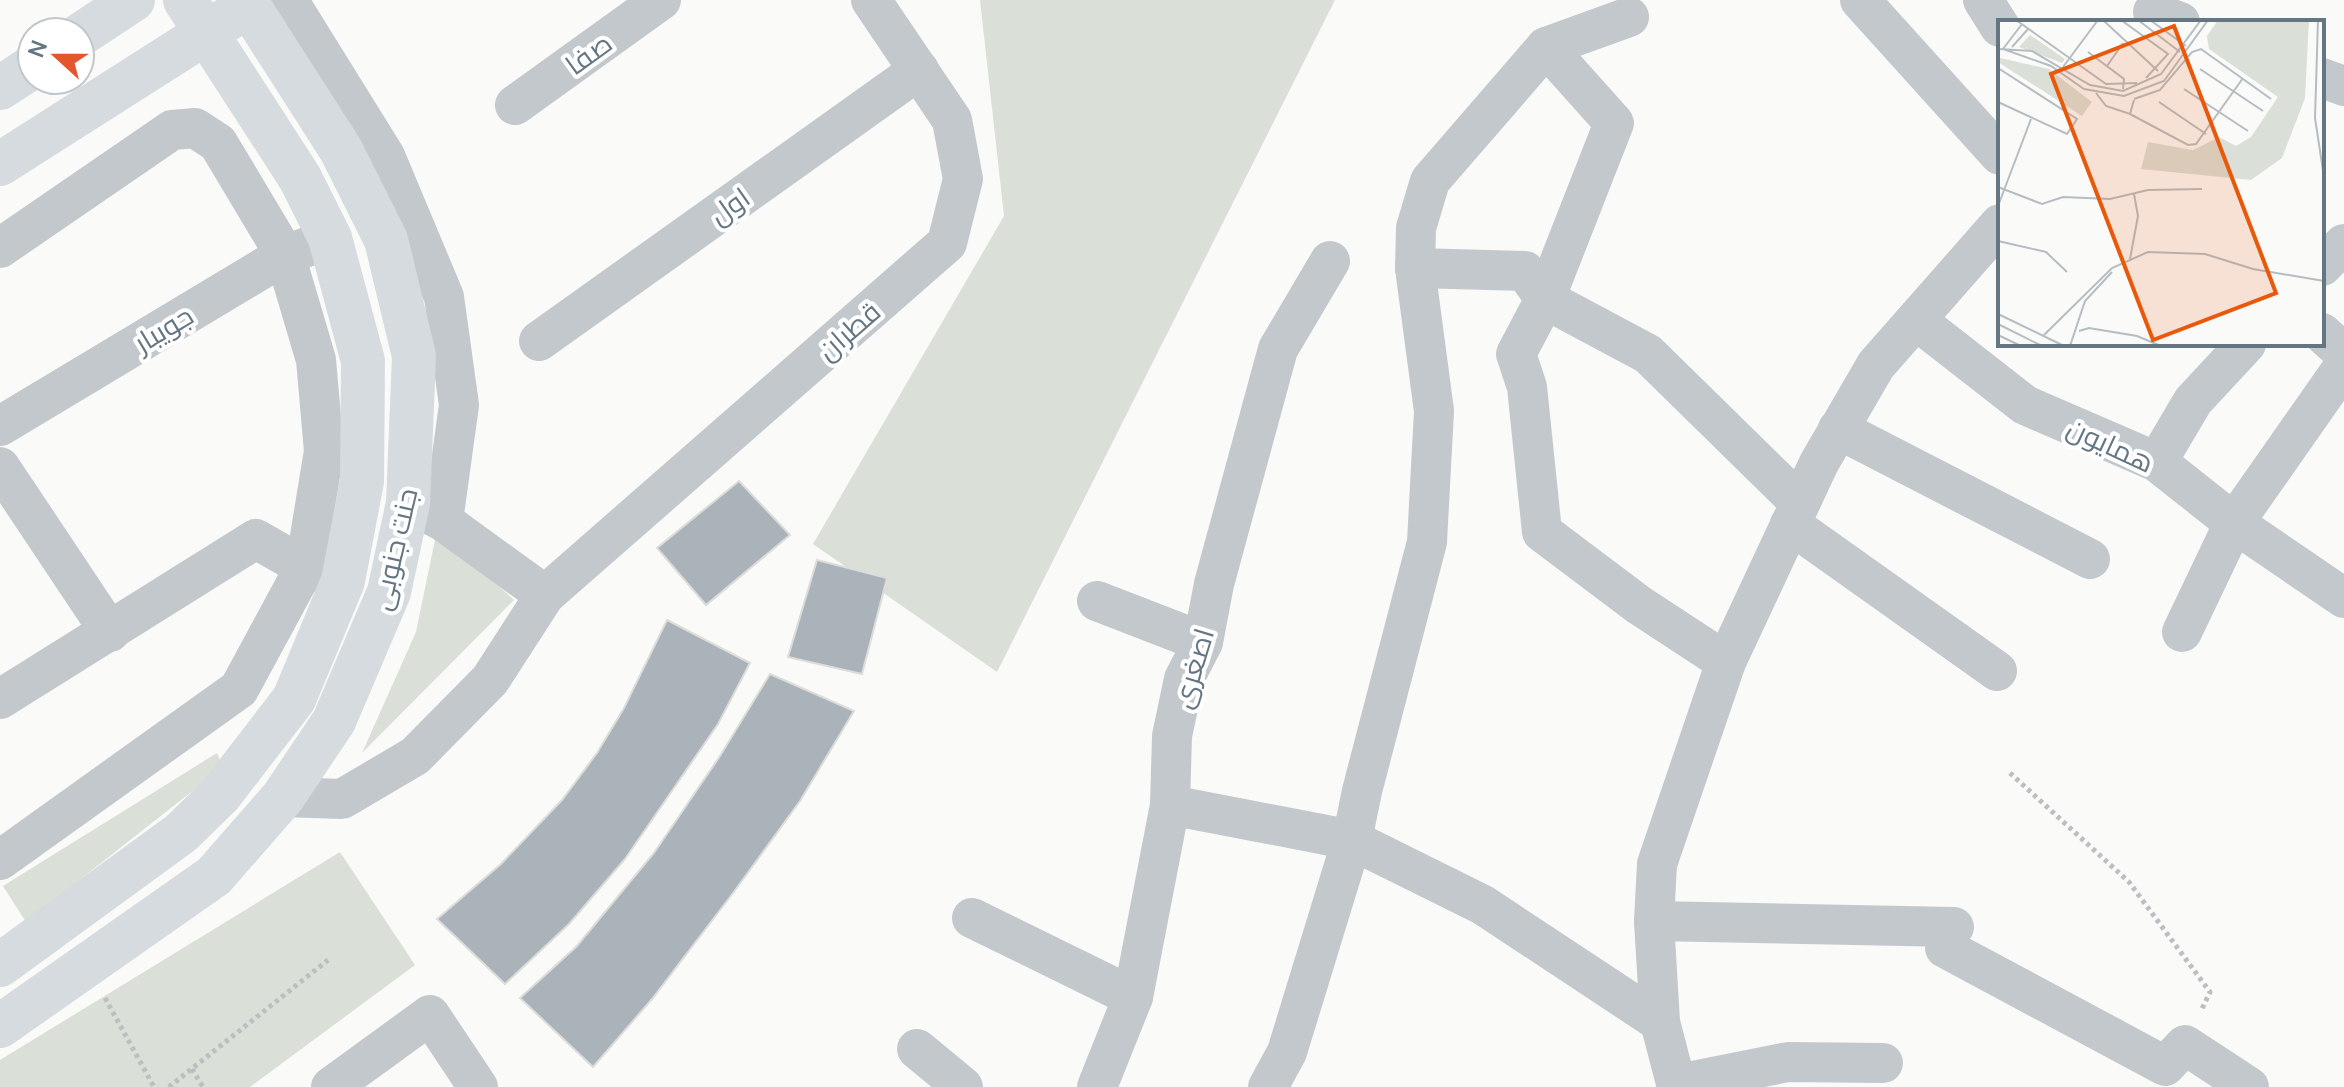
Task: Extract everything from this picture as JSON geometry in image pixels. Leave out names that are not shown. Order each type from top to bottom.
[{"type":"main road","points":[[96,24],[133,0]]},
{"type":"main road","points":[[0,164],[196,16],[261,2]]},
{"type":"main road","name":"جنت جنوبی","points":[[0,1026],[214,876],[283,797],[334,721],[426,512],[414,356],[386,240],[261,2]]},
{"type":"main road","name":"جنت جنوبی","points":[[0,965],[181,833],[220,795],[294,699],[324,574],[362,481],[363,361],[330,238],[300,178],[196,16]]},
{"type":"street","name":"صفا","points":[[515,105],[661,0]]},
{"type":"street","name":"قطران","points":[[283,797],[342,799],[415,756],[490,680],[545,595],[947,243],[963,179],[952,120],[871,0]]},
{"type":"street","points":[[1860,0],[1998,153]]},
{"type":"street","points":[[1983,0],[1998,24]]},
{"type":"street","points":[[1268,1087],[1287,1052],[1352,840],[1427,542],[1434,411],[1415,268],[1416,228],[1430,181],[1546,47],[1629,17]]},
{"type":"street","points":[[1546,47],[1614,123],[1545,299],[1516,354],[1527,387],[1542,532],[1639,605],[1726,662]]},
{"type":"street","name":"اول","points":[[539,341],[919,70]]},
{"type":"street","points":[[2324,79],[2344,86]]},
{"type":"street","points":[[0,248],[172,130],[195,128],[218,143],[285,255],[316,360],[324,451],[324,574],[239,689],[0,860]]},
{"type":"street","points":[[1883,1063],[1788,1062],[1677,1086],[1660,1022],[1654,921],[1657,864],[1726,662],[1819,463],[1876,365],[1998,226]]},
{"type":"street","name":"جویبار","points":[[0,426],[285,255],[330,238]]},
{"type":"street","points":[[2324,264],[2344,244]]},
{"type":"street","name":"اصغری","points":[[1097,1087],[1133,997],[1170,805],[1172,736],[1184,679],[1203,642],[1214,584],[1278,349],[1330,261]]},
{"type":"street","points":[[1415,268],[1525,271],[1545,299],[1648,354],[1795,514],[1997,671]]},
{"type":"street","name":"همایون","points":[[1916,320],[2025,405],[2157,462],[2234,523],[2344,598]]},
{"type":"street","points":[[2324,335],[2344,353]]},
{"type":"street","points":[[2157,462],[2193,401],[2244,346]]},
{"type":"street","points":[[2182,632],[2234,523],[2344,366]]},
{"type":"street","points":[[1838,429],[2090,559]]},
{"type":"street","points":[[0,467],[110,632]]},
{"type":"street","points":[[426,512],[545,595]]},
{"type":"street","points":[[0,699],[256,539],[324,574]]},
{"type":"street","points":[[1097,601],[1203,642]]},
{"type":"street","points":[[1170,805],[1352,840],[1483,905],[1660,1022]]},
{"type":"street","points":[[972,918],[1133,997]]},
{"type":"street","points":[[1654,921],[1950,937],[2165,1066],[2185,1045],[2249,1087]]},
{"type":"street","points":[[331,1087],[430,1015],[478,1087]]},
{"type":"street","points":[[917,1049],[963,1087]]},
{"type":"path","points":[[2010,773],[2129,882],[2210,992],[2185,1045]]},
{"type":"path","points":[[169,1087],[328,960]]},
{"type":"path","points":[[104,997],[154,1087]]},
{"type":"path","points":[[192,1069],[203,1087]]},
{"type":"shaded area","points":[[980,0],[1335,0],[997,672],[813,544],[1004,216]]},
{"type":"shaded area","points":[[437,530],[514,600],[362,753],[416,632]]},
{"type":"shaded area","points":[[217,753],[223,767],[26,922],[3,886]]},
{"type":"shaded area","points":[[340,852],[415,965],[250,1087],[0,1087],[0,1060]]},
{"type":"building","points":[[739,481],[790,535],[706,605],[657,548]]},
{"type":"building","points":[[817,560],[887,578],[862,674],[788,657]]},
{"type":"building","points":[[667,620],[750,663],[718,724],[625,859],[569,924],[505,984],[437,919],[501,864],[562,800],[597,753],[624,708]]},
{"type":"building","points":[[770,674],[854,711],[800,801],[733,893],[652,999],[593,1067],[520,998],[577,946],[654,853],[720,756]]}]
